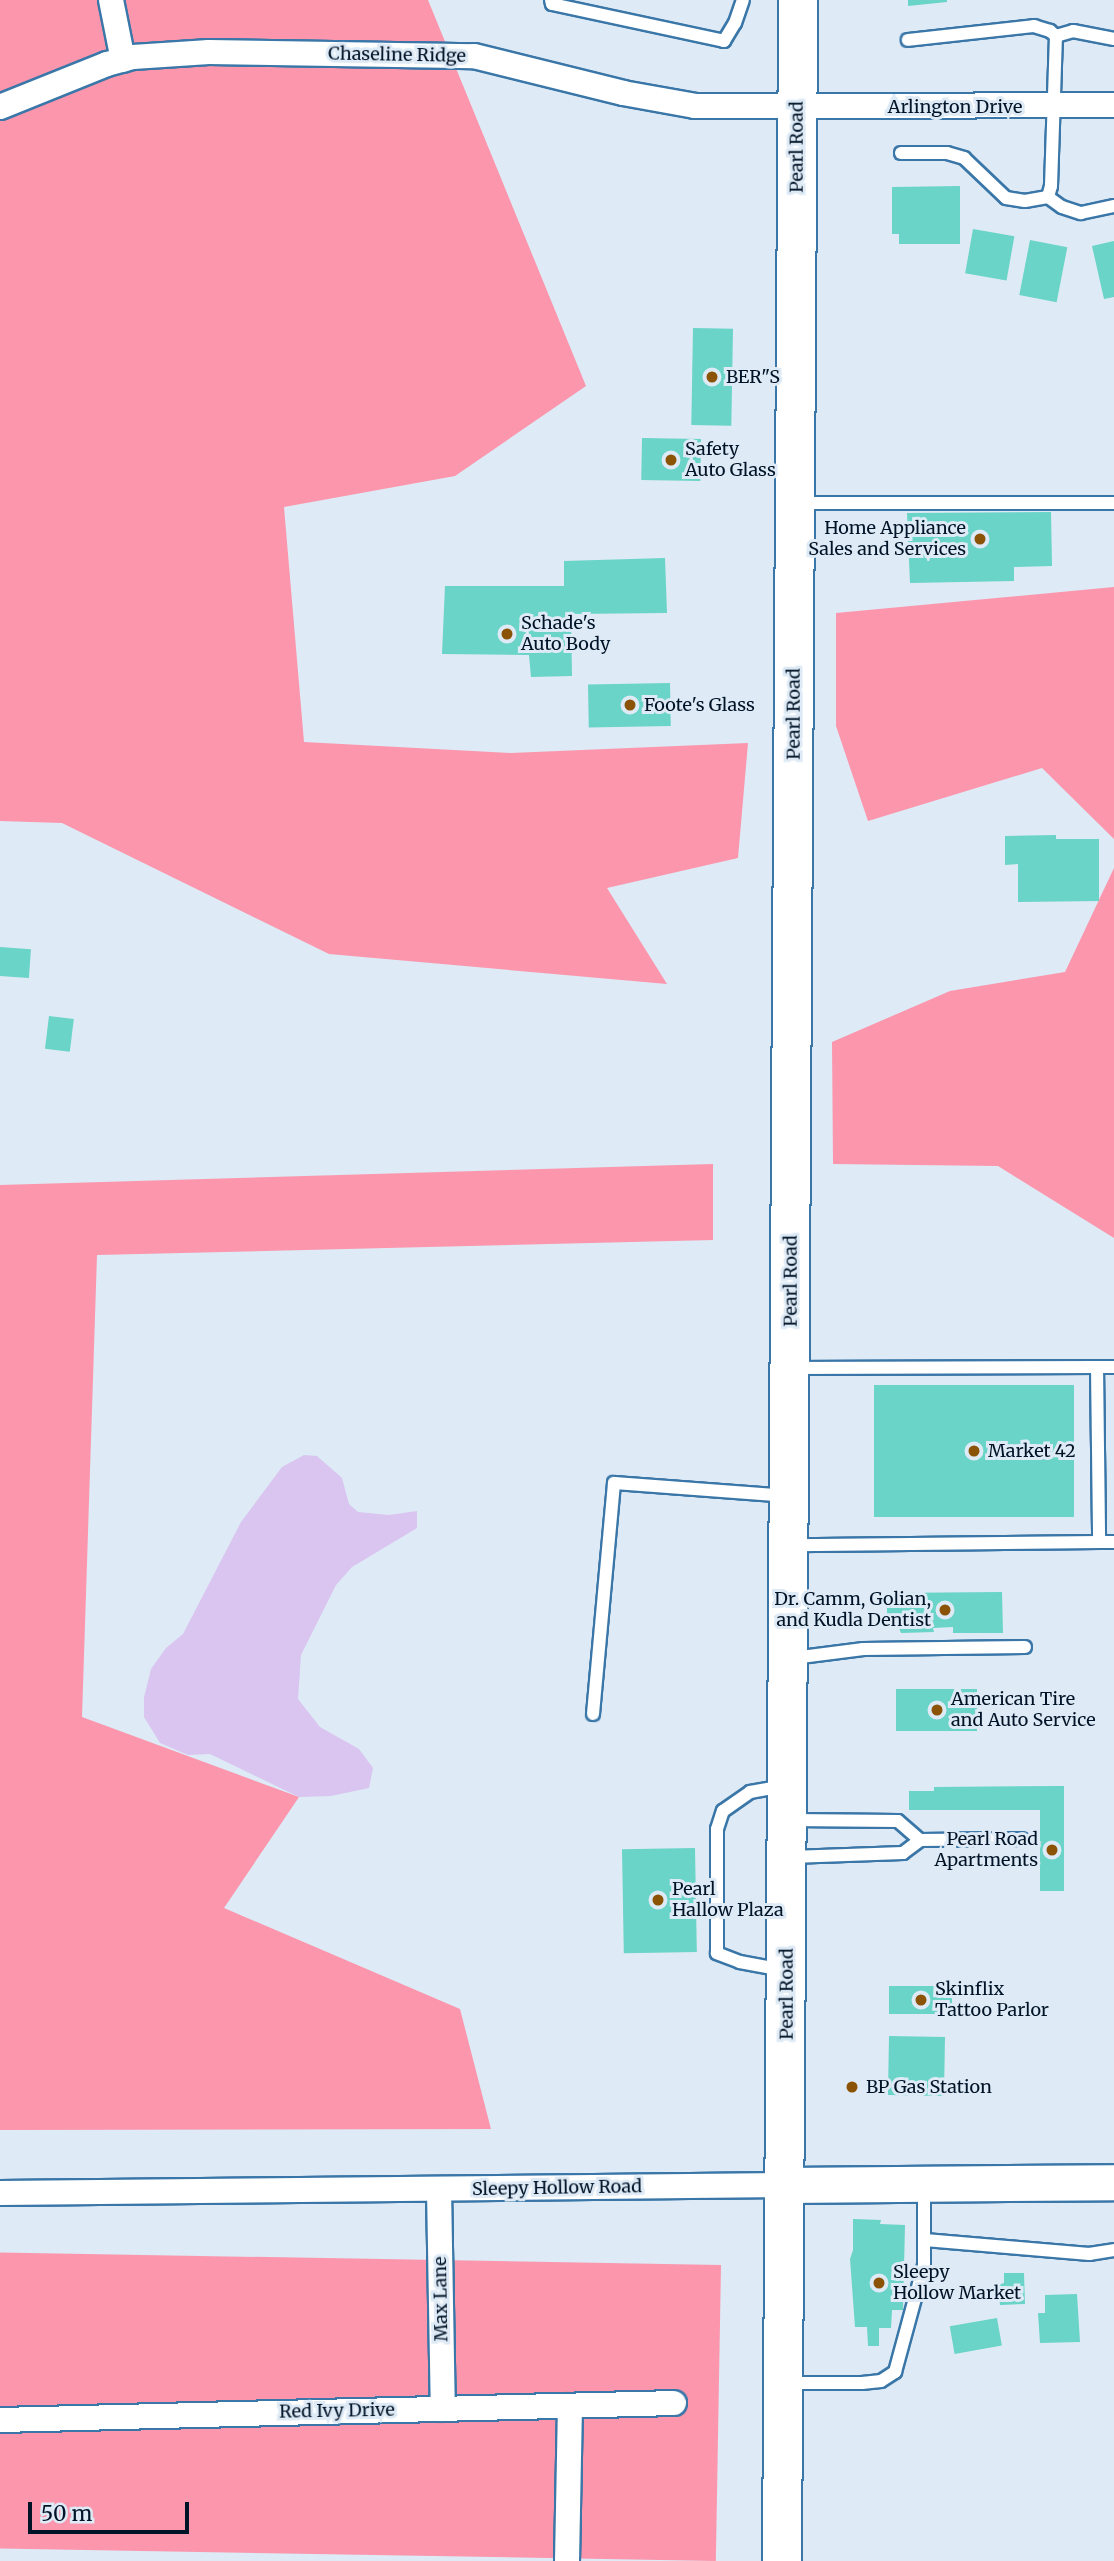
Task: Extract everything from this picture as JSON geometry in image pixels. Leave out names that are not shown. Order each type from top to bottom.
[{"type":"main road","name":"Pearl Road","points":[[782,2561],[798,0]]},
{"type":"street","points":[[111,0],[123,60]]},
{"type":"street","name":"Chaseline Ridge","points":[[0,107],[123,60],[209,52],[474,56],[662,102],[695,106],[797,107]]},
{"type":"street","name":"Arlington Drive","points":[[797,107],[1114,106]]},
{"type":"street","name":"Sleepy Hollow Road","points":[[0,2193],[1114,2182]]},
{"type":"street","name":"Max Lane","points":[[439,2189],[443,2409]]},
{"type":"street","name":"Red Ivy Drive","points":[[0,2420],[674,2403]]},
{"type":"street","points":[[567,2561],[570,2406]]},
{"type":"lane","points":[[551,0],[552,4],[724,41],[735,23],[743,0]]},
{"type":"lane","points":[[908,40],[1034,26],[1056,36]]},
{"type":"lane","points":[[1056,36],[1073,31],[1114,39]]},
{"type":"lane","points":[[1048,197],[1055,106],[1056,36]]},
{"type":"lane","points":[[901,153],[947,153],[964,158],[976,166],[992,189],[1006,198],[1025,201],[1048,197],[1062,207],[1081,213],[1114,206]]},
{"type":"lane","points":[[795,503],[1114,503]]},
{"type":"lane","points":[[1097,1367],[1100,1542]]},
{"type":"lane","points":[[790,1368],[1114,1367]]},
{"type":"lane","points":[[593,1714],[614,1483],[789,1497]]},
{"type":"lane","points":[[789,1545],[1114,1542]]},
{"type":"lane","points":[[789,1659],[863,1649],[1025,1647]]},
{"type":"lane","points":[[787,1970],[740,1962],[717,1953],[717,1842],[723,1811],[750,1792],[788,1821],[904,1853],[920,1840],[1022,1839]]},
{"type":"lane","points":[[788,1821],[898,1821],[920,1840]]},
{"type":"lane","points":[[784,2384],[862,2384],[880,2381],[895,2372],[920,2286],[925,2240],[924,2184]]},
{"type":"lane","points":[[925,2240],[1090,2254],[1114,2250]]},
{"type":"shaded area","points":[[0,0],[428,0],[586,386],[455,476],[284,507],[304,742],[511,753],[748,743],[738,858],[607,888],[667,984],[329,954],[62,823],[0,821]]},
{"type":"shaded area","points":[[1114,587],[1114,839],[1042,768],[868,821],[836,726],[836,613]]},
{"type":"shaded area","points":[[1114,868],[1114,1238],[998,1166],[833,1164],[832,1042],[950,991],[1065,972]]},
{"type":"shaded area","points":[[713,1164],[713,1240],[97,1255],[82,1717],[299,1797],[224,1908],[460,2009],[491,2129],[0,2130],[0,1185]]},
{"type":"shaded area","points":[[304,1455],[317,1456],[342,1478],[349,1504],[358,1512],[389,1515],[417,1511],[417,1528],[352,1567],[336,1585],[301,1655],[298,1699],[320,1727],[359,1749],[373,1768],[369,1788],[331,1796],[299,1797],[210,1754],[188,1755],[160,1743],[144,1717],[144,1697],[151,1669],[166,1648],[183,1634],[241,1522],[282,1467]]},
{"type":"shaded area","points":[[0,2252],[721,2265],[716,2561],[0,2548]]},
{"type":"building","points":[[908,0],[947,0],[947,2],[908,6]]},
{"type":"building","points":[[960,186],[960,244],[899,244],[899,234],[892,234],[892,187]]},
{"type":"building","points":[[973,229],[1014,236],[1007,281],[965,273]]},
{"type":"building","points":[[1030,240],[1067,247],[1057,302],[1019,295]]},
{"type":"building","points":[[1114,241],[1114,297],[1104,299],[1092,246]]},
{"type":"building","name":"BER\"S","points":[[693,328],[733,329],[731,426],[691,425]]},
{"type":"building","name":"Safety Auto Glass","points":[[642,438],[701,439],[700,481],[641,480]]},
{"type":"building","name":"Home Appliance Sales and Services","points":[[1051,512],[1052,566],[1014,567],[1014,581],[910,583],[907,513]]},
{"type":"building","name":"Schade's Auto Body","points":[[665,558],[667,613],[571,614],[572,676],[531,677],[529,655],[442,654],[445,586],[564,586],[564,561]]},
{"type":"building","name":"Foote's Glass","points":[[670,683],[671,726],[589,727],[588,684]]},
{"type":"building","points":[[1056,835],[1056,839],[1099,839],[1099,901],[1018,902],[1018,864],[1005,865],[1005,836]]},
{"type":"building","points":[[0,947],[31,949],[29,978],[0,976]]},
{"type":"building","points":[[49,1016],[74,1019],[70,1052],[45,1049]]},
{"type":"building","name":"Market 42","points":[[874,1385],[1074,1385],[1074,1517],[874,1517]]},
{"type":"building","name":"Dr. Camm, Golian, and Kudla Dentist","points":[[1002,1592],[1003,1633],[953,1633],[953,1627],[933,1628],[934,1632],[901,1633],[899,1628],[887,1628],[887,1593]]},
{"type":"building","name":"American Tire and Auto Service","points":[[896,1689],[977,1689],[977,1731],[896,1731]]},
{"type":"building","name":"Pearl Road Apartments","points":[[1064,1786],[1064,1891],[1040,1891],[1040,1810],[909,1810],[909,1791],[934,1791],[934,1787]]},
{"type":"building","name":"Pearl Hallow Plaza","points":[[695,1848],[697,1952],[624,1953],[622,1849]]},
{"type":"building","name":"Skinflix Tattoo Parlor","points":[[889,1986],[952,1986],[952,2014],[889,2014]]},
{"type":"building","points":[[889,2036],[945,2037],[944,2096],[888,2095]]},
{"type":"building","name":"Sleepy Hollow Market","points":[[853,2219],[881,2220],[880,2224],[905,2225],[903,2310],[892,2310],[891,2328],[879,2328],[879,2346],[868,2346],[867,2327],[855,2327],[850,2259],[853,2250]]},
{"type":"building","points":[[1004,2273],[1024,2273],[1025,2304],[1000,2305],[998,2285],[1004,2283]]},
{"type":"building","points":[[1077,2294],[1080,2342],[1040,2343],[1038,2313],[1045,2313],[1045,2295]]},
{"type":"building","points":[[997,2318],[1002,2346],[955,2354],[950,2326]]},
{"type":"place","name":"BER\"S","points":[[712,377]]},
{"type":"place","name":"Safety Auto Glass","points":[[671,460]]},
{"type":"place","name":"Home Appliance Sales and Services","points":[[980,539]]},
{"type":"place","name":"Schade's Auto Body","points":[[507,634]]},
{"type":"place","name":"Foote's Glass","points":[[630,705]]},
{"type":"place","name":"Market 42","points":[[974,1451]]},
{"type":"place","name":"Dr. Camm, Golian, and Kudla Dentist","points":[[945,1610]]},
{"type":"place","name":"American Tire and Auto Service","points":[[937,1710]]},
{"type":"place","name":"Pearl Road Apartments","points":[[1052,1850]]},
{"type":"place","name":"Pearl Hallow Plaza","points":[[658,1900]]},
{"type":"place","name":"Skinflix Tattoo Parlor","points":[[921,2000]]},
{"type":"place","name":"BP Gas Station","points":[[852,2087]]},
{"type":"place","name":"Sleepy Hollow Market","points":[[879,2283]]}]
